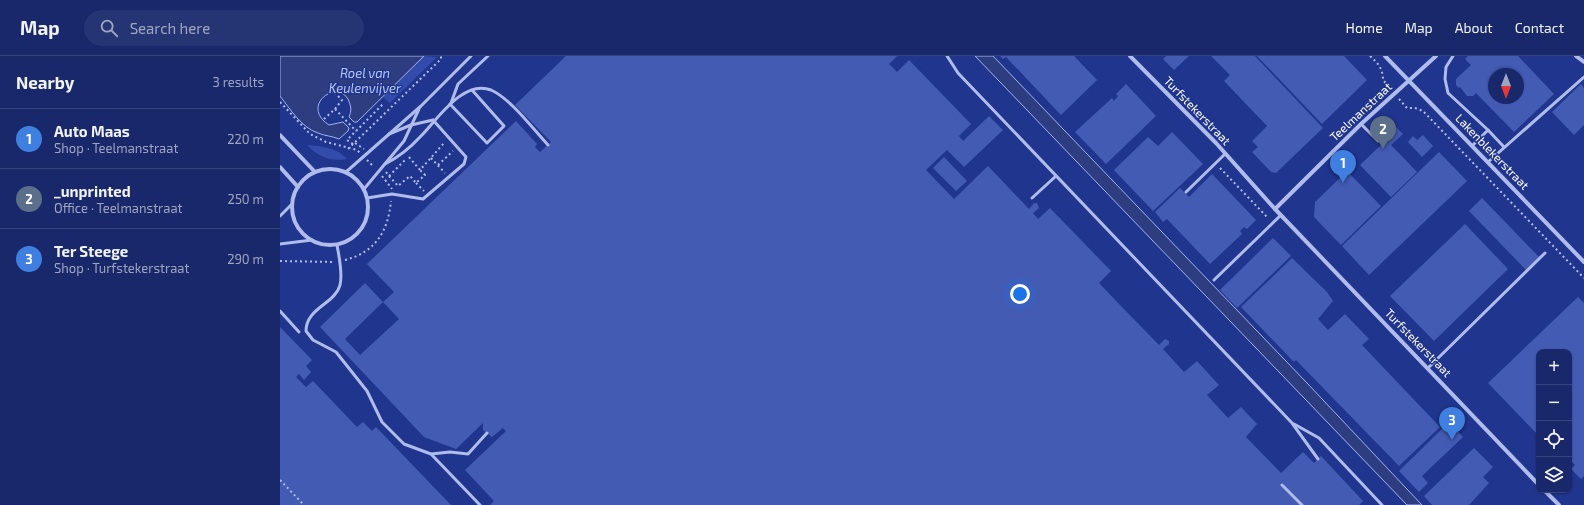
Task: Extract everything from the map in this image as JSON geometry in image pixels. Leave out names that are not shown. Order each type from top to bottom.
[{"type":"street","name":"Turfstekerstraat","points":[[1130,56],[1536,482]]},
{"type":"street","name":"Lakenblekerstraat","points":[[1385,56],[1584,262]]},
{"type":"street","name":"Teelmanstraat","points":[[1275,209],[1361,124],[1436,56]]},
{"type":"street","points":[[1576,56],[1584,62]]},
{"type":"street","points":[[280,135],[315,172]]},
{"type":"street","points":[[280,167],[298,187]]},
{"type":"street","points":[[330,169],[346,172],[356,179],[364,189],[367,198],[368,214],[362,228],[347,242],[337,245],[321,244],[312,240],[301,231],[294,219],[292,204],[298,187],[305,178],[315,172],[330,169]]},
{"type":"street","points":[[1547,493],[1559,505]]},
{"type":"lane","points":[[465,56],[468,59]]},
{"type":"lane","points":[[346,172],[420,106],[472,56]]},
{"type":"lane","points":[[450,104],[458,84],[488,56]]},
{"type":"lane","points":[[947,56],[958,73],[1292,424],[1318,459]]},
{"type":"lane","points":[[1454,56],[1446,67],[1445,79],[1448,93],[1504,147]]},
{"type":"lane","points":[[1488,162],[1584,77]]},
{"type":"lane","points":[[450,104],[487,143],[504,126],[472,90]]},
{"type":"lane","points":[[385,164],[396,158],[422,135],[433,120],[450,104],[472,90],[491,90],[507,101],[548,145]]},
{"type":"lane","points":[[364,189],[404,141],[420,106]]},
{"type":"lane","points":[[385,136],[411,125],[433,120]]},
{"type":"lane","points":[[367,198],[392,194],[423,199],[466,161],[466,157],[433,120]]},
{"type":"lane","points":[[1361,124],[1378,141]]},
{"type":"lane","points":[[1472,146],[1488,130]]},
{"type":"lane","points":[[1186,192],[1225,154]]},
{"type":"lane","points":[[1032,198],[1056,176]]},
{"type":"lane","points":[[280,216],[292,204]]},
{"type":"lane","points":[[1214,280],[1281,215]]},
{"type":"lane","points":[[280,244],[312,240]]},
{"type":"lane","points":[[337,245],[340,261],[340,285],[336,293],[308,319],[306,331],[313,340],[336,352],[367,391],[382,422],[404,444],[431,454],[480,505]]},
{"type":"lane","points":[[1428,368],[1546,253]]},
{"type":"lane","points":[[280,312],[299,332]]},
{"type":"lane","points":[[1292,424],[1318,438],[1382,505]]},
{"type":"lane","points":[[431,454],[450,452],[468,454],[487,433]]},
{"type":"lane","points":[[1282,485],[1302,505]]},
{"type":"path","points":[[348,148],[441,59],[441,56]]},
{"type":"path","points":[[1370,56],[1383,72],[1383,80],[1407,108],[1415,108],[1423,111],[1584,278]]},
{"type":"path","points":[[324,119],[342,100],[335,94]]},
{"type":"path","points":[[280,102],[310,134],[326,142],[358,150],[391,187],[392,194],[387,223],[380,237],[367,250],[354,257],[340,261],[317,263],[280,262]]},
{"type":"path","points":[[353,144],[348,140],[383,104]]},
{"type":"path","points":[[335,109],[356,131]]},
{"type":"path","points":[[438,166],[457,147]]},
{"type":"path","points":[[431,158],[449,177]]},
{"type":"path","points":[[1218,166],[1273,223]]},
{"type":"path","points":[[416,184],[425,175],[420,170]]},
{"type":"path","points":[[389,176],[398,186],[410,176],[428,196]]},
{"type":"path","points":[[280,480],[304,505]]},
{"type":"shaded area","points":[[424,56],[437,57],[390,103],[383,97]]},
{"type":"shaded area","points":[[307,145],[334,150],[339,152],[347,159],[335,160],[325,158],[316,153]]},
{"type":"water","name":"Roel van Keulenvijver","points":[[280,56],[424,56],[357,122],[354,122],[349,117],[351,110],[350,104],[348,99],[343,94],[336,92],[329,93],[323,97],[319,103],[318,110],[321,118],[329,125],[343,122],[349,128],[348,131],[339,139],[312,131],[297,118],[280,96]]},
{"type":"water","points":[[975,56],[993,56],[1422,505],[1407,505]]},
{"type":"building","points":[[566,56],[897,56],[889,64],[897,72],[909,60],[971,124],[959,136],[963,141],[989,116],[1003,130],[964,167],[947,150],[926,170],[954,199],[988,166],[1029,209],[1034,203],[1037,203],[1039,208],[1033,213],[1038,219],[1050,208],[1111,271],[1099,283],[1159,345],[1165,339],[1169,341],[1169,344],[1163,349],[1184,372],[1197,361],[1219,385],[1207,395],[1228,418],[1241,407],[1257,424],[1246,437],[1281,473],[1303,452],[1314,463],[1321,456],[1363,501],[1359,505],[490,505],[494,501],[465,470],[506,431],[503,428],[492,437],[483,430],[483,423],[456,449],[424,437],[320,327],[365,283],[383,302],[394,292],[367,264],[516,121],[537,144],[535,147],[540,152],[551,142],[515,105]],"holes":[[[383,302],[399,319],[360,355],[345,339]]]},
{"type":"building","points":[[1000,56],[1074,56],[1097,80],[1061,115],[1006,57],[1003,59]]},
{"type":"building","points":[[1166,56],[1189,56],[1174,70],[1163,59]]},
{"type":"building","points":[[1211,56],[1255,56],[1323,128],[1276,173],[1271,172],[1252,152],[1258,147],[1252,141],[1267,126],[1224,81],[1230,75]]},
{"type":"building","points":[[1257,56],[1344,56],[1367,80],[1322,124]]},
{"type":"building","points":[[1468,56],[1518,56],[1554,94],[1514,132],[1476,93],[1473,96],[1467,96],[1460,87],[1459,88],[1456,85],[1456,79],[1471,65],[1465,59]]},
{"type":"building","points":[[1126,84],[1156,116],[1106,164],[1075,132],[1112,98],[1114,101],[1118,96],[1116,94]]},
{"type":"building","points":[[1581,84],[1584,88],[1584,125],[1574,135],[1552,112]]},
{"type":"building","points":[[1396,127],[1403,134],[1391,145],[1417,172],[1391,197],[1360,165],[1386,140],[1384,138]]},
{"type":"building","points":[[1172,132],[1203,164],[1153,211],[1114,170],[1148,137],[1158,146]]},
{"type":"building","points":[[1423,135],[1433,146],[1422,157],[1408,142],[1413,136],[1417,140]]},
{"type":"building","points":[[1439,152],[1467,181],[1369,275],[1342,246]]},
{"type":"building","points":[[944,157],[967,181],[956,191],[933,168]]},
{"type":"building","points":[[1347,171],[1381,206],[1341,245],[1314,217],[1315,202]]},
{"type":"building","points":[[1212,174],[1256,220],[1247,229],[1244,227],[1240,231],[1242,234],[1210,264],[1167,219],[1163,222],[1155,212],[1180,188],[1189,197]]},
{"type":"building","points":[[1482,198],[1539,257],[1526,270],[1469,211]]},
{"type":"building","points":[[1465,224],[1508,269],[1434,341],[1390,296]]},
{"type":"building","points":[[1273,238],[1291,256],[1237,308],[1220,290]]},
{"type":"building","points":[[1292,258],[1327,292],[1333,301],[1318,319],[1328,330],[1345,314],[1369,339],[1362,345],[1440,427],[1399,466],[1296,360],[1294,362],[1241,307]]},
{"type":"building","points":[[1578,297],[1584,303],[1584,476],[1581,479],[1572,470],[1575,465],[1572,462],[1572,349],[1536,349],[1536,433],[1488,383]]},
{"type":"building","points":[[280,327],[312,360],[306,366],[311,372],[304,380],[299,374],[296,377],[306,387],[313,381],[357,427],[363,422],[372,431],[376,427],[451,505],[280,505]]},
{"type":"building","points":[[1449,422],[1463,437],[1422,476],[1428,483],[1419,492],[1399,471]]},
{"type":"building","points":[[1474,448],[1493,467],[1483,477],[1489,483],[1469,505],[1432,505],[1424,496]]},
{"type":"place","name":"_unprinted","points":[[1383,149]]},
{"type":"place","name":"Auto Maas","points":[[1343,183]]},
{"type":"place","name":"Ter Steege","points":[[1452,440]]}]
